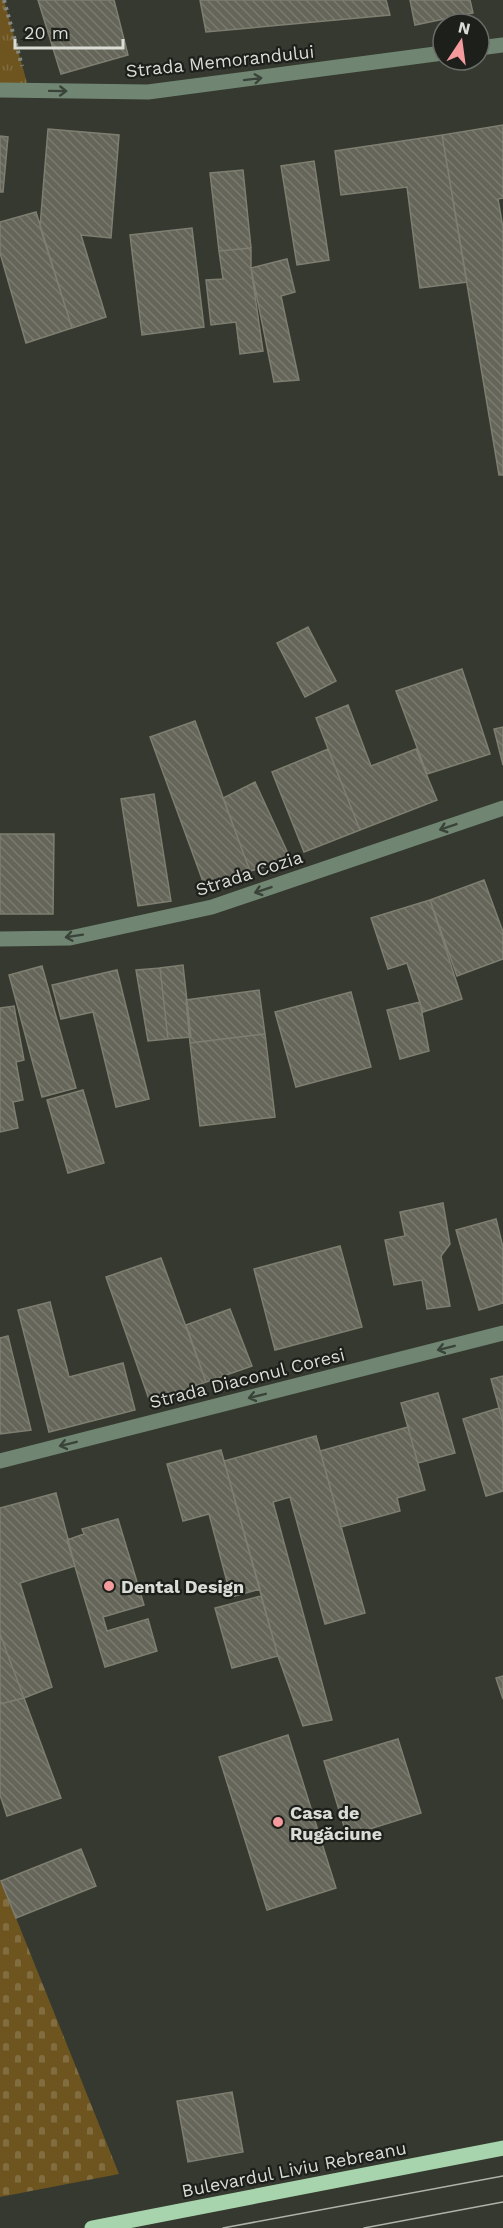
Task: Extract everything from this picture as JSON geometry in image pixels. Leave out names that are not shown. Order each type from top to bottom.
[{"type":"main road","name":"Bulevardul Liviu Rebreanu","points":[[92,2228],[503,2148]]},
{"type":"street","name":"Strada Memorandului","points":[[0,90],[148,92],[431,55]]},
{"type":"street","name":"Strada Cozia","points":[[0,939],[70,938],[212,907],[503,808]]},
{"type":"street","name":"Strada Diaconul Coresi","points":[[0,1461],[503,1333]]},
{"type":"path","points":[[4,0],[29,90]]},
{"type":"green space","points":[[0,0],[4,0],[29,90],[0,90]]},
{"type":"green space","points":[[0,1879],[16,1918],[119,2174],[0,2197]]},
{"type":"building","points":[[38,0],[114,0],[128,55],[61,74]]},
{"type":"building","points":[[200,0],[386,0],[390,15],[206,32]]},
{"type":"building","points":[[410,0],[470,0],[473,12],[431,12],[431,22],[415,25]]},
{"type":"building","points":[[503,125],[503,198],[498,199],[503,228],[503,475],[499,475],[442,135]]},
{"type":"building","points":[[48,129],[119,135],[111,238],[81,235],[106,317],[72,328],[40,227]]},
{"type":"building","points":[[442,135],[467,282],[420,288],[407,187],[341,195],[335,151]]},
{"type":"building","points":[[0,136],[8,137],[3,192],[0,192]]},
{"type":"building","points":[[314,161],[329,260],[297,265],[281,166]]},
{"type":"building","points":[[243,170],[251,248],[219,251],[210,173]]},
{"type":"building","points":[[36,212],[72,328],[26,343],[0,253],[0,222]]},
{"type":"building","points":[[192,228],[204,327],[142,335],[130,235]]},
{"type":"building","points":[[251,248],[251,268],[263,351],[240,354],[236,322],[211,325],[206,280],[223,279],[219,251]]},
{"type":"building","points":[[287,259],[295,292],[281,296],[299,380],[274,382],[251,268]]},
{"type":"building","points":[[308,627],[336,681],[305,697],[277,643]]},
{"type":"building","points":[[462,669],[490,754],[427,774],[396,691]]},
{"type":"building","points":[[348,705],[371,766],[416,749],[437,800],[360,830],[316,718]]},
{"type":"building","points":[[195,721],[250,871],[205,887],[150,737]]},
{"type":"building","points":[[503,727],[503,765],[494,729]]},
{"type":"building","points":[[328,749],[360,830],[304,852],[272,772]]},
{"type":"building","points":[[255,782],[291,860],[250,871],[223,798]]},
{"type":"building","points":[[154,794],[171,901],[138,906],[121,799]]},
{"type":"building","points":[[0,834],[54,834],[53,914],[0,914]]},
{"type":"building","points":[[484,880],[503,932],[503,959],[457,976],[430,900]]},
{"type":"building","points":[[430,900],[462,999],[423,1012],[407,963],[388,969],[371,918]]},
{"type":"building","points":[[183,965],[191,1037],[168,1039],[160,968]]},
{"type":"building","points":[[42,966],[76,1088],[42,1097],[9,975]]},
{"type":"building","points":[[160,968],[168,1039],[148,1041],[136,970]]},
{"type":"building","points":[[117,970],[149,1099],[116,1107],[93,1012],[61,1019],[52,985]]},
{"type":"building","points":[[259,990],[265,1034],[190,1043],[186,1000]]},
{"type":"building","points":[[351,992],[371,1067],[296,1087],[275,1012]]},
{"type":"building","points":[[420,1002],[429,1051],[400,1059],[387,1010]]},
{"type":"building","points":[[14,1006],[24,1060],[16,1062],[23,1100],[13,1102],[18,1128],[0,1132],[0,1008]]},
{"type":"building","points":[[265,1034],[275,1117],[200,1126],[190,1043]]},
{"type":"building","points":[[83,1090],[104,1163],[68,1173],[47,1100]]},
{"type":"building","points":[[443,1203],[450,1244],[441,1256],[450,1306],[427,1309],[422,1280],[394,1285],[385,1240],[405,1236],[400,1212]]},
{"type":"building","points":[[496,1219],[503,1247],[503,1303],[479,1310],[456,1230]]},
{"type":"building","points":[[340,1246],[362,1327],[275,1350],[254,1269]]},
{"type":"building","points":[[161,1258],[206,1382],[150,1402],[106,1277]]},
{"type":"building","points":[[50,1302],[69,1377],[123,1363],[135,1410],[49,1432],[18,1310]]},
{"type":"building","points":[[230,1309],[252,1366],[206,1382],[186,1325]]},
{"type":"building","points":[[8,1336],[31,1430],[0,1434],[0,1338]]},
{"type":"building","points":[[503,1376],[503,1422],[491,1379]]},
{"type":"building","points":[[438,1393],[455,1453],[418,1463],[401,1403]]},
{"type":"building","points":[[499,1408],[503,1422],[503,1491],[486,1496],[463,1419]]},
{"type":"building","points":[[408,1427],[425,1490],[397,1498],[400,1511],[341,1527],[320,1451]]},
{"type":"building","points":[[316,1436],[365,1613],[325,1624],[290,1497],[273,1502],[332,1720],[303,1726],[278,1656],[224,1461]]},
{"type":"building","points":[[221,1450],[260,1589],[231,1597],[209,1514],[183,1521],[167,1464]]},
{"type":"building","points":[[56,1493],[75,1566],[20,1583],[52,1687],[24,1698],[0,1634],[0,1508]]},
{"type":"building","name":"Dental Design","points":[[118,1519],[144,1605],[103,1617],[107,1631],[148,1619],[157,1651],[105,1667],[67,1540],[84,1534],[82,1529]]},
{"type":"building","points":[[261,1596],[278,1656],[232,1668],[215,1608]]},
{"type":"building","points":[[0,1634],[24,1698],[0,1704]]},
{"type":"building","points":[[503,1676],[503,1699],[496,1678]]},
{"type":"building","points":[[24,1698],[61,1798],[7,1816],[0,1795],[0,1704]]},
{"type":"building","name":"Casa de Rugăciune","points":[[288,1735],[336,1888],[267,1910],[219,1757]]},
{"type":"building","points":[[398,1739],[421,1813],[347,1836],[324,1761]]},
{"type":"building","points":[[81,1849],[96,1886],[16,1918],[1,1881]]},
{"type":"building","points":[[232,2092],[243,2152],[188,2162],[177,2101]]},
{"type":"tram line","points":[[223,2228],[503,2176]]},
{"type":"tram line","points":[[364,2228],[503,2202]]},
{"type":"place","name":"Dental Design","points":[[109,1586]]},
{"type":"place","name":"Casa de Rugăciune","points":[[278,1822]]}]
